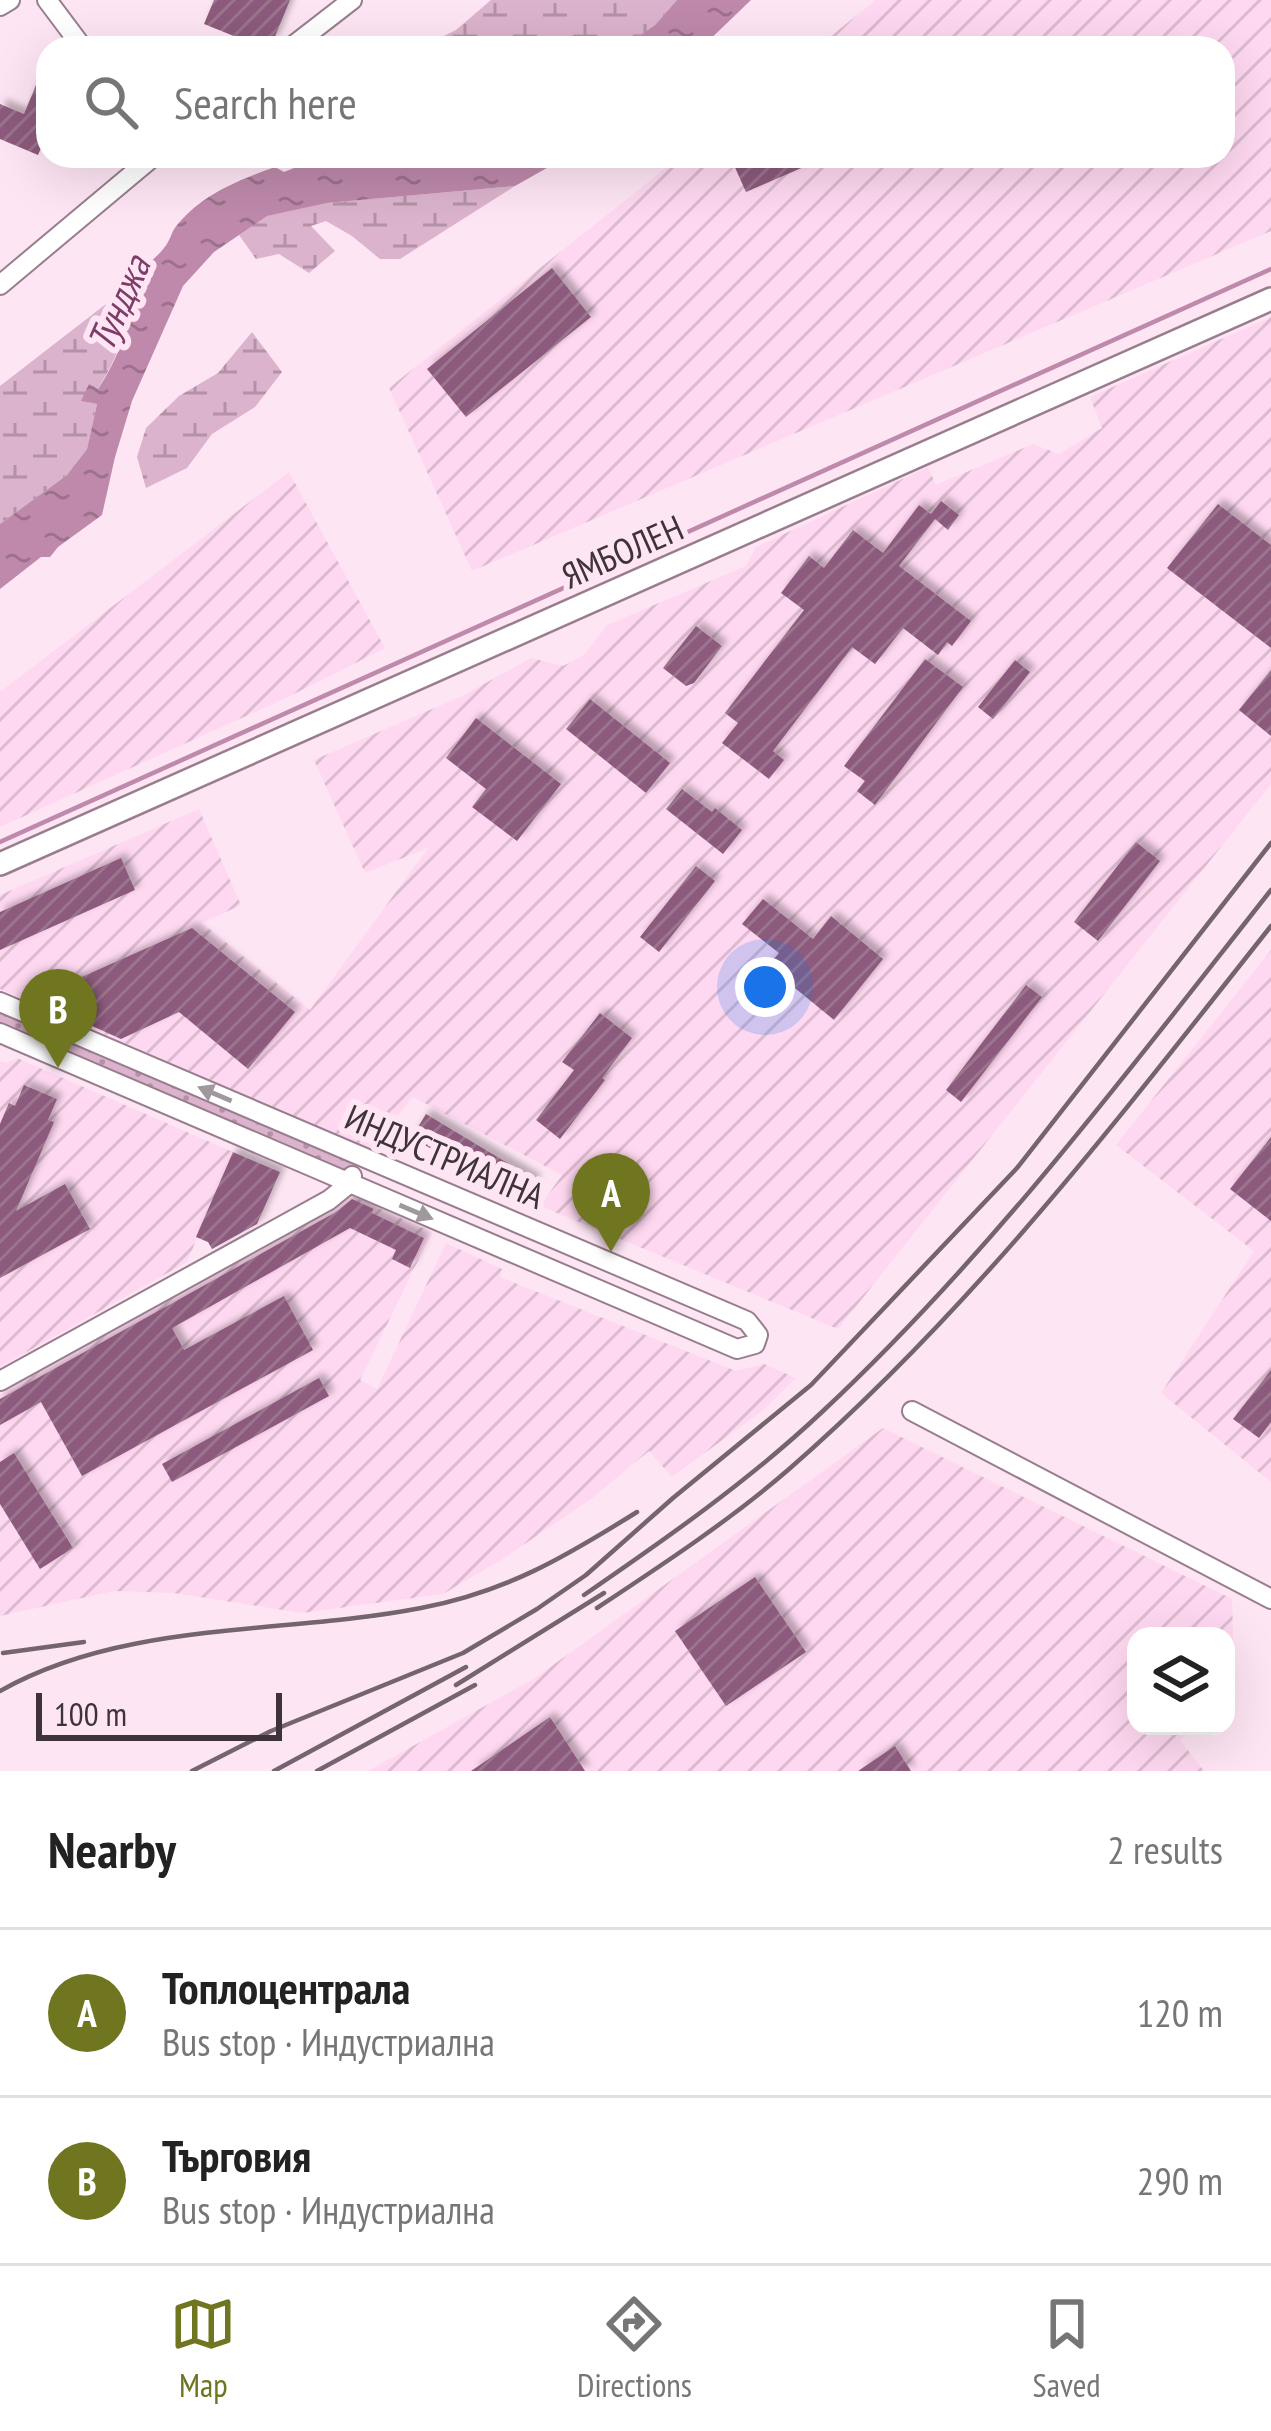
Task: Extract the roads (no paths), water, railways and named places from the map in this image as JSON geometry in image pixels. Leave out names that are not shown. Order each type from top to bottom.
[{"type":"main road","name":"ЯМБОЛЕН","points":[[0,864],[1271,298]]},
{"type":"street","points":[[0,6],[10,0]]},
{"type":"street","points":[[47,0],[74,36]]},
{"type":"street","points":[[306,36],[352,0]]},
{"type":"street","points":[[0,285],[140,168]]},
{"type":"street","name":"ИНДУСТРИАЛНА","points":[[0,1002],[747,1321],[758,1335],[754,1345],[737,1349],[0,1033]]},
{"type":"street","points":[[121,1085],[150,1066]]},
{"type":"street","points":[[255,1111],[268,1148]]},
{"type":"street","points":[[0,1381],[329,1200],[350,1183],[361,1156]]},
{"type":"street","points":[[516,1255],[536,1231]]},
{"type":"street","points":[[912,1411],[1271,1599]]},
{"type":"water","points":[[677,0],[751,0],[714,36],[639,36]]},
{"type":"water","points":[[272,168],[284,172],[294,168],[547,168],[515,186],[327,203],[267,216],[214,252],[183,286],[132,401],[102,515],[0,589],[0,524],[67,475],[87,449],[97,404],[81,401],[89,384],[98,389],[114,362],[144,268],[188,213],[210,196]]},
{"type":"waterway","points":[[0,842],[1271,269]]},
{"type":"railway","points":[[192,1771],[271,1731],[463,1653],[537,1609],[586,1575],[811,1385],[1017,1168],[1271,843]]},
{"type":"railway","points":[[584,1595],[767,1461],[885,1351],[1057,1159],[1271,890]]},
{"type":"railway","points":[[597,1608],[766,1489],[921,1344],[1042,1209],[1271,926]]},
{"type":"railway","points":[[0,1691],[49,1668],[152,1641],[368,1616],[452,1601],[534,1571],[637,1512]]},
{"type":"railway","points":[[456,1685],[604,1593]]},
{"type":"railway","points":[[3,1653],[84,1642]]},
{"type":"railway","points":[[274,1771],[466,1667]]},
{"type":"railway","points":[[317,1771],[475,1685]]},
{"type":"place","name":"Търговия","points":[[58,1068]]},
{"type":"place","name":"Топлоцентрала","points":[[611,1252]]},
{"type":"water label","name":"Тунджа","points":[[118,303]]}]
